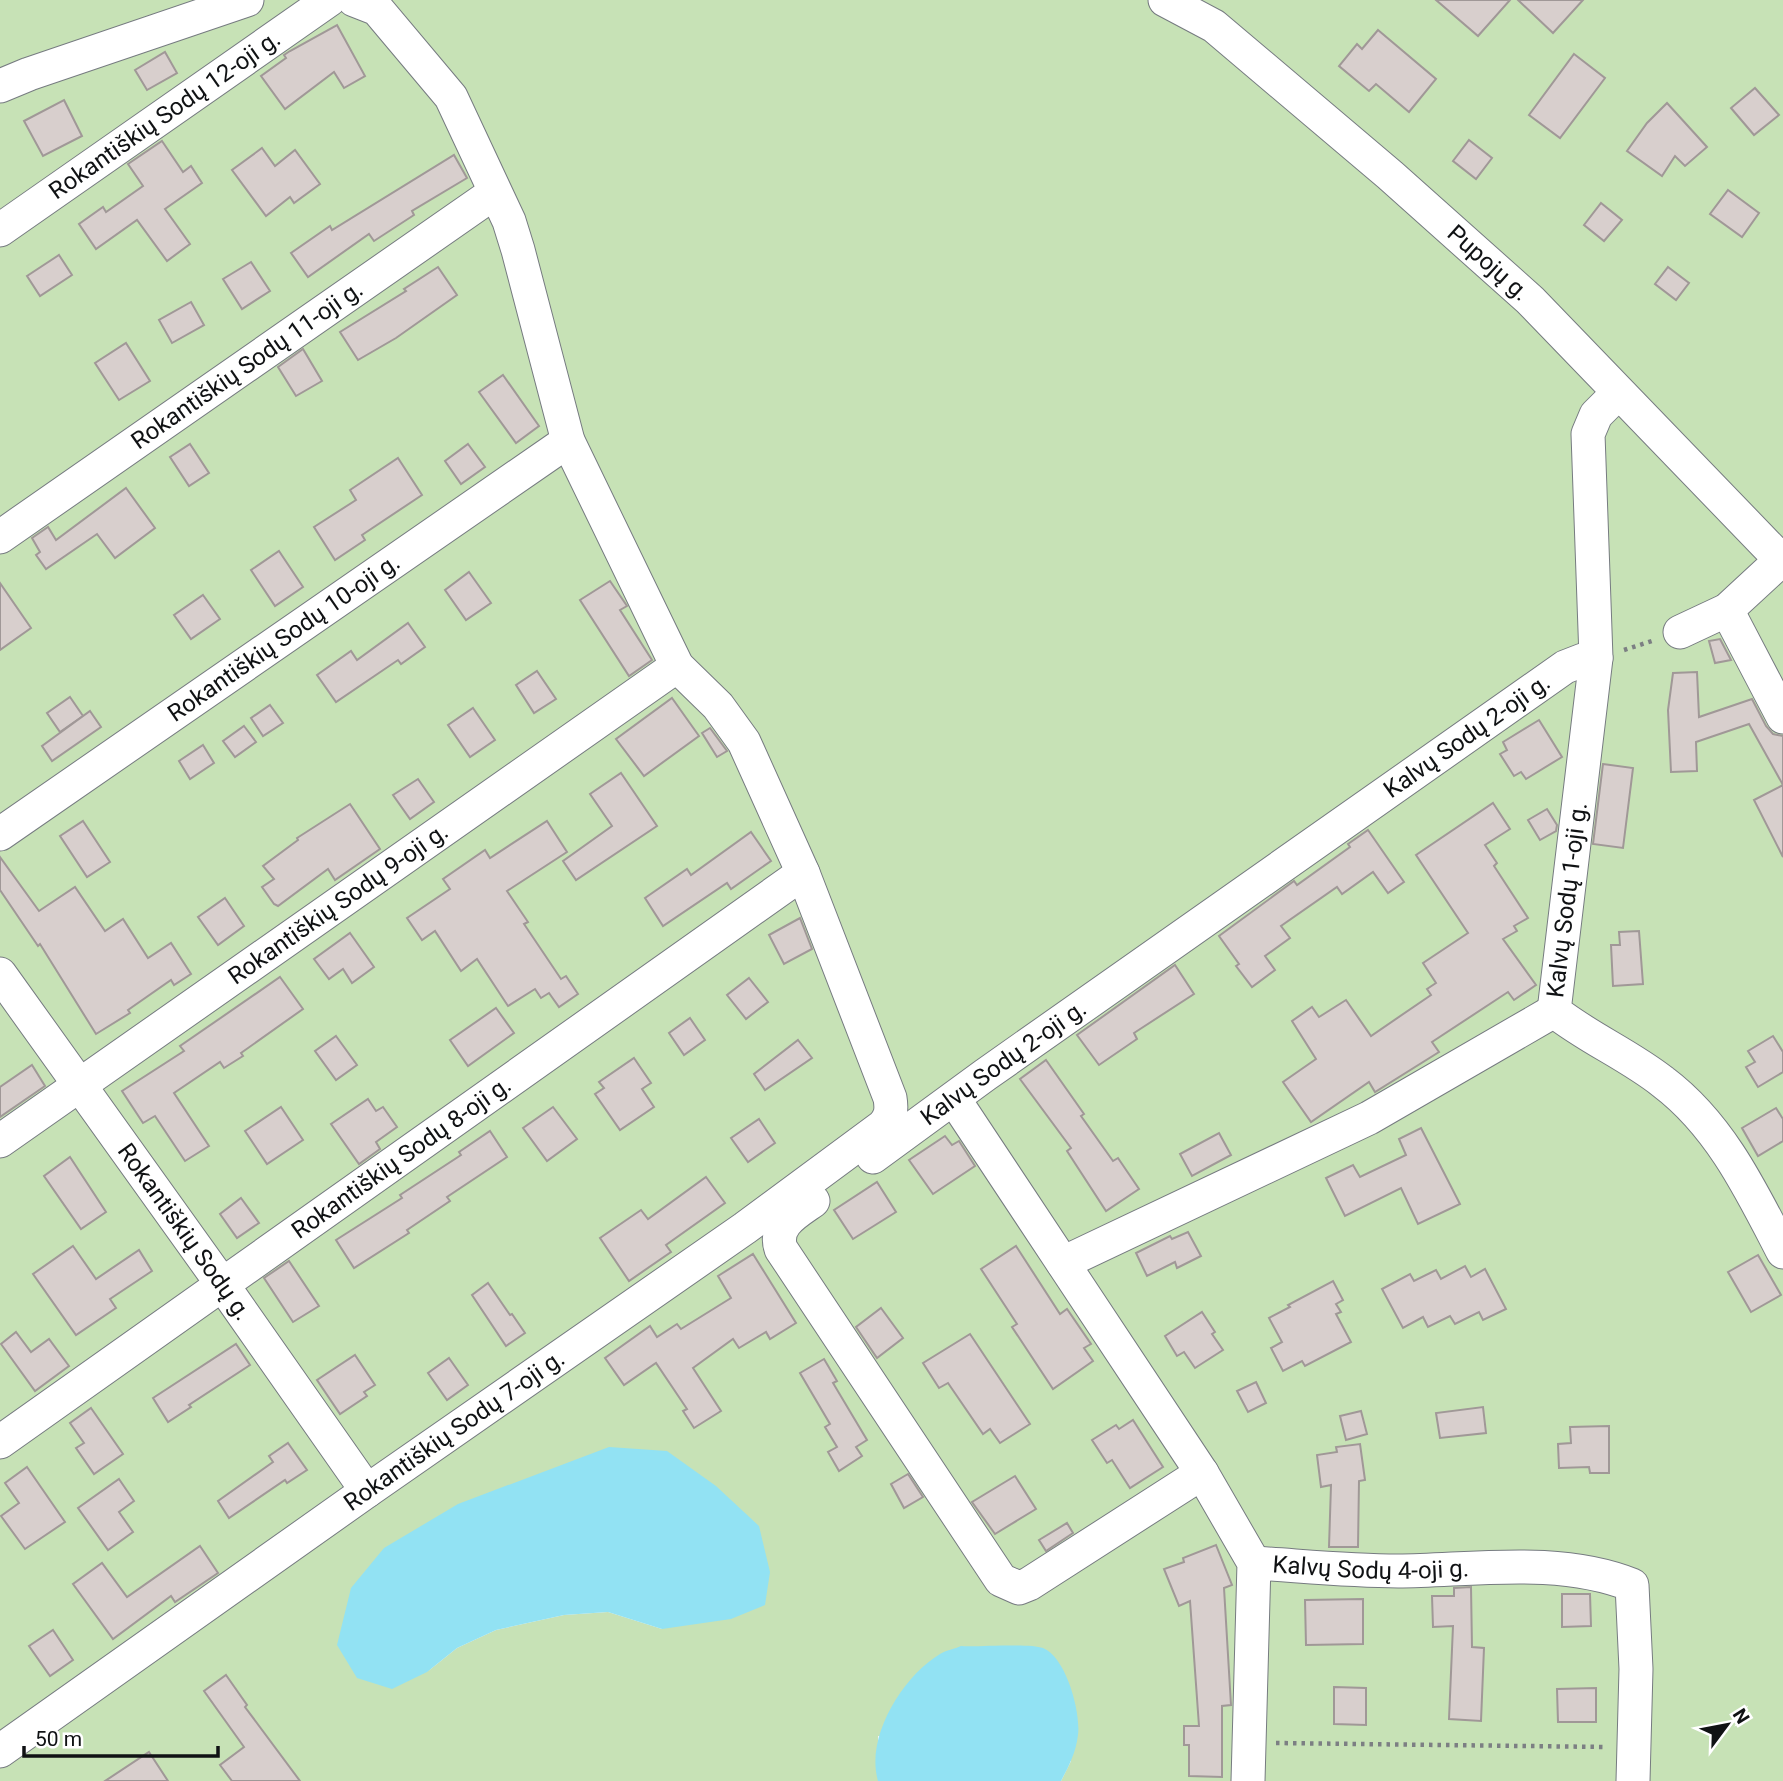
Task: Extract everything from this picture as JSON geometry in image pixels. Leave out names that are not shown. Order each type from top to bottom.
[{"type":"street","points":[[0,86],[247,0]]},
{"type":"street","name":"Rokantiškių Sodų 12-oji g.","points":[[0,230],[329,0]]},
{"type":"street","points":[[354,0],[377,9],[451,97],[509,221],[568,441],[677,666],[718,706],[744,742],[803,873]]},
{"type":"street","name":"Pupojų g.","points":[[1165,0],[1214,26],[1390,175],[1530,300],[1782,561]]},
{"type":"street","name":"Rokantiškių Sodų 11-oji g.","points":[[0,537],[494,192]]},
{"type":"street","name":"Kalvų Sodų 1-oji g.","points":[[1618,393],[1596,415],[1588,434],[1597,658],[1554,1012],[1661,1080],[1703,1119],[1748,1184],[1783,1252]]},
{"type":"street","name":"Rokantiškių Sodų 10-oji g.","points":[[0,834],[568,441]]},
{"type":"street","points":[[1680,632],[1727,610],[1782,561]]},
{"type":"street","points":[[1727,610],[1783,717]]},
{"type":"street","name":"Kalvų Sodų 2-oji g.","points":[[1202,1473],[1029,1584],[1019,1588],[1001,1580],[789,1260],[779,1241],[779,1233],[786,1220],[985,1075],[1565,667],[1597,658]]},
{"type":"street","name":"Rokantiškių Sodų 9-oji g.","points":[[0,1141],[677,666]]},
{"type":"street","name":"Rokantiškių Sodų 7-oji g.","points":[[0,1751],[745,1228],[883,1126],[892,1109],[890,1098],[803,873]]},
{"type":"street","name":"Rokantiškių Sodų 8-oji g.","points":[[0,1442],[803,873]]},
{"type":"street","name":"Rokantiškių Sodų g.","points":[[0,974],[367,1491]]},
{"type":"street","points":[[1063,1263],[1368,1118],[1554,1012]]},
{"type":"street","name":"Kalvų Sodų 4-oji g.","points":[[954,1099],[1202,1473],[1254,1563],[1396,1571],[1554,1567],[1605,1574],[1632,1585],[1636,1669],[1633,1781]]},
{"type":"street","points":[[1248,1781],[1254,1563]]},
{"type":"path","points":[[1597,658],[1680,632]]},
{"type":"path","points":[[1247,1742],[1634,1747]]},
{"type":"green space","points":[[0,0],[1783,0],[1783,1781],[1061,1781],[1071,1761],[878,1736],[878,1781],[0,1781]],"holes":[[[667,1452],[662,1629],[608,1612],[564,1615],[496,1630],[457,1648],[427,1672]]]},
{"type":"water","points":[[609,1447],[667,1451],[716,1486],[759,1526],[770,1572],[765,1605],[731,1619],[662,1629],[608,1612],[564,1615],[496,1630],[457,1648],[427,1672],[392,1689],[357,1678],[337,1645],[351,1588],[384,1548],[458,1504]]},
{"type":"water","points":[[1016,1645],[1043,1648],[1059,1662],[1070,1686],[1078,1725],[1074,1753],[1061,1781],[878,1781],[875,1764],[877,1746],[890,1709],[926,1664],[942,1653],[961,1646]]},
{"type":"building","points":[[1436,0],[1510,0],[1478,36]]},
{"type":"building","points":[[1518,0],[1583,0],[1553,33]]},
{"type":"building","points":[[337,25],[365,76],[344,88],[334,72],[285,109],[261,76],[286,58],[284,55]]},
{"type":"building","points":[[1378,30],[1436,79],[1409,112],[1376,84],[1369,91],[1339,66],[1357,44],[1362,49]]},
{"type":"building","points":[[165,52],[177,73],[147,90],[135,70]]},
{"type":"building","points":[[1574,54],[1605,78],[1560,138],[1529,115]]},
{"type":"building","points":[[1755,88],[1779,115],[1754,135],[1731,108]]},
{"type":"building","points":[[64,100],[82,136],[43,156],[24,121]]},
{"type":"building","points":[[1667,103],[1707,147],[1685,166],[1675,156],[1662,176],[1627,151],[1647,123]]},
{"type":"building","points":[[1469,140],[1492,158],[1476,179],[1453,161]]},
{"type":"building","points":[[162,141],[183,172],[191,166],[202,183],[165,209],[190,244],[167,261],[137,220],[96,249],[79,224],[103,207],[106,212],[143,186],[128,164]]},
{"type":"building","points":[[262,148],[275,166],[295,150],[320,184],[294,203],[290,197],[266,216],[232,170]]},
{"type":"building","points":[[454,155],[467,178],[412,211],[414,215],[374,241],[369,234],[308,277],[291,253],[330,226],[332,230]]},
{"type":"building","points":[[1728,190],[1759,213],[1742,237],[1710,214]]},
{"type":"building","points":[[1601,203],[1622,220],[1604,241],[1584,225]]},
{"type":"building","points":[[59,255],[72,275],[40,296],[27,276]]},
{"type":"building","points":[[251,262],[270,291],[242,309],[223,279]]},
{"type":"building","points":[[438,267],[457,295],[396,338],[358,360],[340,332],[406,291],[404,289]]},
{"type":"building","points":[[1668,267],[1689,283],[1676,300],[1655,284]]},
{"type":"building","points":[[191,302],[204,325],[172,343],[159,320]]},
{"type":"building","points":[[126,343],[150,381],[119,400],[95,363]]},
{"type":"building","points":[[303,349],[322,381],[296,396],[278,367]]},
{"type":"building","points":[[503,375],[539,426],[516,443],[479,392]]},
{"type":"building","points":[[190,444],[209,473],[189,486],[170,457]]},
{"type":"building","points":[[468,444],[485,467],[461,484],[445,461]]},
{"type":"building","points":[[398,458],[422,495],[362,535],[365,540],[335,560],[314,527],[356,500],[350,490]]},
{"type":"building","points":[[126,488],[155,528],[115,558],[97,534],[46,569],[36,555],[40,552],[32,538],[48,527],[56,540]]},
{"type":"building","points":[[279,551],[303,587],[275,606],[251,570]]},
{"type":"building","points":[[469,572],[491,603],[466,620],[445,590]]},
{"type":"building","points":[[610,581],[627,606],[620,610],[652,660],[629,676],[580,600]]},
{"type":"building","points":[[0,583],[31,628],[0,650]]},
{"type":"building","points":[[203,595],[220,619],[191,639],[174,615]]},
{"type":"building","points":[[408,623],[425,647],[401,664],[398,660],[336,702],[317,675],[351,651],[357,660]]},
{"type":"building","points":[[1720,639],[1731,660],[1715,663],[1709,641]]},
{"type":"building","points":[[537,671],[556,699],[534,713],[516,685]]},
{"type":"building","points":[[1697,672],[1699,717],[1752,699],[1766,726],[1773,734],[1783,736],[1783,785],[1749,724],[1696,742],[1697,771],[1671,772],[1668,710],[1673,673]]},
{"type":"building","points":[[70,697],[83,716],[60,732],[47,713]]},
{"type":"building","points":[[672,698],[699,736],[644,776],[616,739]]},
{"type":"building","points":[[270,705],[283,723],[263,736],[251,718]]},
{"type":"building","points":[[473,708],[495,740],[470,757],[448,725]]},
{"type":"building","points":[[90,711],[101,727],[52,761],[42,746]]},
{"type":"building","points":[[1539,720],[1562,757],[1526,779],[1521,772],[1514,776],[1500,754],[1507,750],[1503,742]]},
{"type":"building","points":[[244,726],[256,742],[235,757],[223,741]]},
{"type":"building","points":[[710,728],[727,751],[717,757],[702,733]]},
{"type":"building","points":[[203,745],[214,763],[190,779],[179,761]]},
{"type":"building","points":[[1603,764],[1633,768],[1623,848],[1593,844]]},
{"type":"building","points":[[621,773],[657,826],[576,880],[563,861],[612,826],[590,794]]},
{"type":"building","points":[[418,779],[434,802],[410,819],[393,795]]},
{"type":"building","points":[[1783,785],[1783,857],[1754,800]]},
{"type":"building","points":[[1493,803],[1510,829],[1485,845],[1497,863],[1494,866],[1528,918],[1514,926],[1517,931],[1503,939],[1536,985],[1514,1000],[1508,992],[1432,1042],[1439,1052],[1375,1092],[1369,1082],[1311,1122],[1283,1082],[1316,1059],[1292,1021],[1312,1007],[1319,1017],[1346,1000],[1371,1036],[1431,995],[1427,989],[1436,983],[1423,963],[1468,933],[1416,855]]},
{"type":"building","points":[[350,804],[380,849],[335,880],[328,869],[278,906],[274,904],[262,887],[274,879],[263,866],[298,840],[297,838]]},
{"type":"building","points":[[1547,809],[1557,825],[1556,831],[1540,840],[1528,820]]},
{"type":"building","points":[[83,821],[110,862],[87,877],[60,836]]},
{"type":"building","points":[[547,821],[567,852],[507,891],[528,922],[524,924],[561,979],[566,976],[578,994],[559,1007],[549,993],[541,998],[535,989],[508,1006],[477,959],[461,971],[435,931],[422,940],[407,918],[450,889],[443,879],[485,850],[490,858]]},
{"type":"building","points":[[1368,830],[1404,882],[1388,893],[1373,872],[1342,894],[1337,887],[1281,926],[1290,938],[1265,956],[1275,970],[1252,987],[1219,936],[1294,881],[1297,885],[1350,847],[1348,844]]},
{"type":"building","points":[[751,832],[771,861],[731,889],[727,883],[663,926],[645,898],[687,869],[691,875]]},
{"type":"building","points":[[0,857],[39,911],[75,887],[105,931],[123,919],[148,958],[171,943],[191,974],[174,985],[171,980],[128,1010],[130,1013],[96,1034],[40,944],[38,946],[0,890]]},
{"type":"building","points":[[225,898],[244,926],[218,945],[198,917]]},
{"type":"building","points":[[800,918],[812,949],[784,964],[769,935]]},
{"type":"building","points":[[1639,931],[1643,984],[1613,986],[1611,945],[1620,945],[1619,932]]},
{"type":"building","points":[[350,933],[374,967],[352,983],[343,969],[329,979],[314,959]]},
{"type":"building","points":[[1175,965],[1194,994],[1134,1033],[1137,1039],[1099,1065],[1077,1035]]},
{"type":"building","points":[[280,977],[303,1009],[241,1053],[243,1056],[224,1068],[220,1062],[174,1093],[209,1146],[185,1161],[155,1116],[143,1123],[122,1091],[184,1051],[180,1046]]},
{"type":"building","points":[[749,978],[768,1002],[746,1019],[727,995]]},
{"type":"building","points":[[496,1008],[514,1033],[468,1066],[450,1040]]},
{"type":"building","points":[[690,1018],[705,1040],[684,1055],[669,1033]]},
{"type":"building","points":[[336,1036],[357,1065],[336,1080],[315,1051]]},
{"type":"building","points":[[1773,1036],[1783,1052],[1783,1072],[1758,1087],[1746,1067],[1755,1062],[1748,1051]]},
{"type":"building","points":[[798,1040],[812,1058],[765,1090],[754,1074]]},
{"type":"building","points":[[634,1058],[651,1083],[642,1089],[654,1107],[620,1130],[595,1094],[604,1088],[599,1082]]},
{"type":"building","points":[[1046,1060],[1113,1161],[1118,1158],[1139,1189],[1106,1211],[1067,1151],[1071,1148],[1020,1079]]},
{"type":"building","points":[[32,1065],[45,1086],[0,1117],[0,1087]]},
{"type":"building","points":[[368,1099],[376,1111],[383,1107],[397,1127],[376,1142],[380,1149],[359,1164],[331,1124]]},
{"type":"building","points":[[281,1107],[303,1140],[267,1164],[245,1131]]},
{"type":"building","points":[[553,1107],[577,1139],[547,1161],[523,1128]]},
{"type":"building","points":[[1776,1108],[1783,1119],[1783,1141],[1758,1156],[1742,1128]]},
{"type":"building","points":[[759,1119],[775,1143],[748,1162],[731,1138]]},
{"type":"building","points":[[1421,1128],[1460,1204],[1418,1224],[1401,1188],[1345,1216],[1326,1178],[1353,1165],[1360,1177],[1406,1155],[1399,1139]]},
{"type":"building","points":[[490,1131],[507,1157],[447,1197],[450,1201],[407,1230],[409,1233],[354,1268],[336,1240],[402,1198],[400,1195],[461,1155],[459,1152]]},
{"type":"building","points":[[1219,1133],[1231,1155],[1192,1176],[1180,1154]]},
{"type":"building","points":[[945,1136],[952,1145],[959,1141],[975,1166],[933,1194],[909,1160]]},
{"type":"building","points":[[70,1157],[106,1212],[81,1229],[44,1176]]},
{"type":"building","points":[[706,1177],[725,1203],[666,1245],[671,1252],[629,1281],[600,1238],[641,1210],[648,1219]]},
{"type":"building","points":[[877,1182],[896,1212],[853,1239],[834,1210]]},
{"type":"building","points":[[241,1198],[259,1223],[237,1238],[220,1214]]},
{"type":"building","points":[[1188,1232],[1201,1256],[1177,1268],[1175,1262],[1147,1276],[1136,1253],[1170,1236],[1172,1239]]},
{"type":"building","points":[[73,1246],[96,1279],[139,1250],[152,1271],[110,1299],[116,1308],[76,1335],[33,1274]]},
{"type":"building","points":[[1016,1246],[1060,1314],[1067,1309],[1091,1344],[1084,1348],[1093,1361],[1053,1389],[1012,1327],[1017,1324],[981,1269]]},
{"type":"building","points":[[753,1254],[796,1323],[770,1339],[766,1332],[739,1348],[733,1339],[693,1368],[721,1411],[694,1428],[683,1411],[687,1409],[656,1363],[624,1385],[605,1358],[650,1326],[657,1337],[677,1324],[681,1329],[731,1298],[718,1276]]},
{"type":"building","points":[[1758,1255],[1781,1295],[1751,1312],[1728,1272]]},
{"type":"building","points":[[289,1261],[319,1306],[293,1322],[264,1278]]},
{"type":"building","points":[[1465,1266],[1471,1277],[1485,1269],[1506,1309],[1483,1320],[1479,1312],[1455,1324],[1450,1316],[1428,1327],[1423,1317],[1403,1328],[1382,1289],[1410,1274],[1414,1281],[1436,1270],[1441,1279]]},
{"type":"building","points":[[1333,1281],[1343,1300],[1336,1304],[1341,1312],[1336,1314],[1351,1342],[1305,1366],[1302,1361],[1283,1371],[1271,1348],[1282,1342],[1269,1318]]},
{"type":"building","points":[[488,1283],[525,1333],[506,1346],[472,1295]]},
{"type":"building","points":[[881,1308],[903,1338],[877,1358],[856,1327]]},
{"type":"building","points":[[1202,1312],[1223,1350],[1195,1368],[1184,1352],[1177,1356],[1165,1336]]},
{"type":"building","points":[[16,1332],[31,1352],[49,1339],[69,1366],[35,1391],[1,1344]]},
{"type":"building","points":[[970,1334],[1030,1424],[1000,1443],[990,1429],[983,1434],[948,1383],[939,1388],[923,1363]]},
{"type":"building","points":[[236,1344],[250,1365],[168,1422],[153,1398]]},
{"type":"building","points":[[355,1355],[375,1385],[364,1392],[367,1396],[340,1414],[317,1380]]},
{"type":"building","points":[[449,1358],[468,1385],[447,1400],[428,1373]]},
{"type":"building","points":[[824,1359],[837,1381],[833,1383],[867,1440],[856,1447],[862,1456],[839,1471],[828,1452],[837,1447],[825,1427],[830,1424],[800,1373]]},
{"type":"building","points":[[1256,1382],[1266,1403],[1248,1412],[1237,1391]]},
{"type":"building","points":[[1483,1407],[1486,1433],[1440,1438],[1436,1413]]},
{"type":"building","points":[[91,1408],[123,1454],[94,1474],[76,1448],[84,1443],[70,1423]]},
{"type":"building","points":[[1361,1411],[1367,1434],[1346,1440],[1340,1416]]},
{"type":"building","points":[[1133,1420],[1163,1467],[1130,1488],[1112,1460],[1107,1463],[1092,1440],[1116,1425],[1119,1429]]},
{"type":"building","points":[[1609,1426],[1609,1473],[1590,1473],[1589,1467],[1559,1468],[1558,1444],[1571,1443],[1570,1427]]},
{"type":"building","points":[[288,1443],[307,1470],[287,1483],[285,1480],[229,1518],[218,1501],[273,1462],[269,1456]]},
{"type":"building","points":[[1360,1444],[1365,1480],[1359,1481],[1358,1547],[1329,1547],[1331,1485],[1321,1487],[1317,1455],[1337,1452],[1336,1447]]},
{"type":"building","points":[[27,1467],[65,1522],[25,1549],[1,1516],[19,1503],[5,1483]]},
{"type":"building","points":[[908,1474],[923,1497],[904,1508],[891,1484]]},
{"type":"building","points":[[1015,1476],[1036,1509],[995,1534],[972,1502]]},
{"type":"building","points":[[119,1479],[134,1501],[119,1512],[133,1532],[108,1550],[78,1508]]},
{"type":"building","points":[[1067,1523],[1073,1533],[1046,1551],[1039,1540]]},
{"type":"building","points":[[1216,1545],[1232,1585],[1224,1588],[1231,1705],[1222,1706],[1222,1777],[1189,1776],[1189,1745],[1184,1745],[1184,1726],[1199,1726],[1190,1601],[1179,1606],[1164,1569]]},
{"type":"building","points":[[200,1546],[218,1573],[175,1602],[171,1596],[113,1639],[73,1584],[102,1563],[127,1597]]},
{"type":"building","points":[[1471,1587],[1472,1647],[1484,1648],[1481,1721],[1449,1719],[1453,1626],[1433,1627],[1432,1596],[1454,1596],[1454,1588]]},
{"type":"building","points":[[1562,1594],[1590,1594],[1591,1626],[1562,1627]]},
{"type":"building","points":[[1363,1599],[1363,1644],[1306,1645],[1305,1600]]},
{"type":"building","points":[[53,1630],[73,1660],[50,1676],[29,1646]]},
{"type":"building","points":[[226,1675],[247,1705],[245,1707],[300,1781],[232,1781],[220,1765],[244,1747],[204,1691]]},
{"type":"building","points":[[1334,1687],[1366,1688],[1366,1725],[1334,1724]]},
{"type":"building","points":[[1596,1688],[1596,1722],[1558,1722],[1557,1689]]},
{"type":"building","points":[[149,1752],[168,1781],[105,1781]]}]
